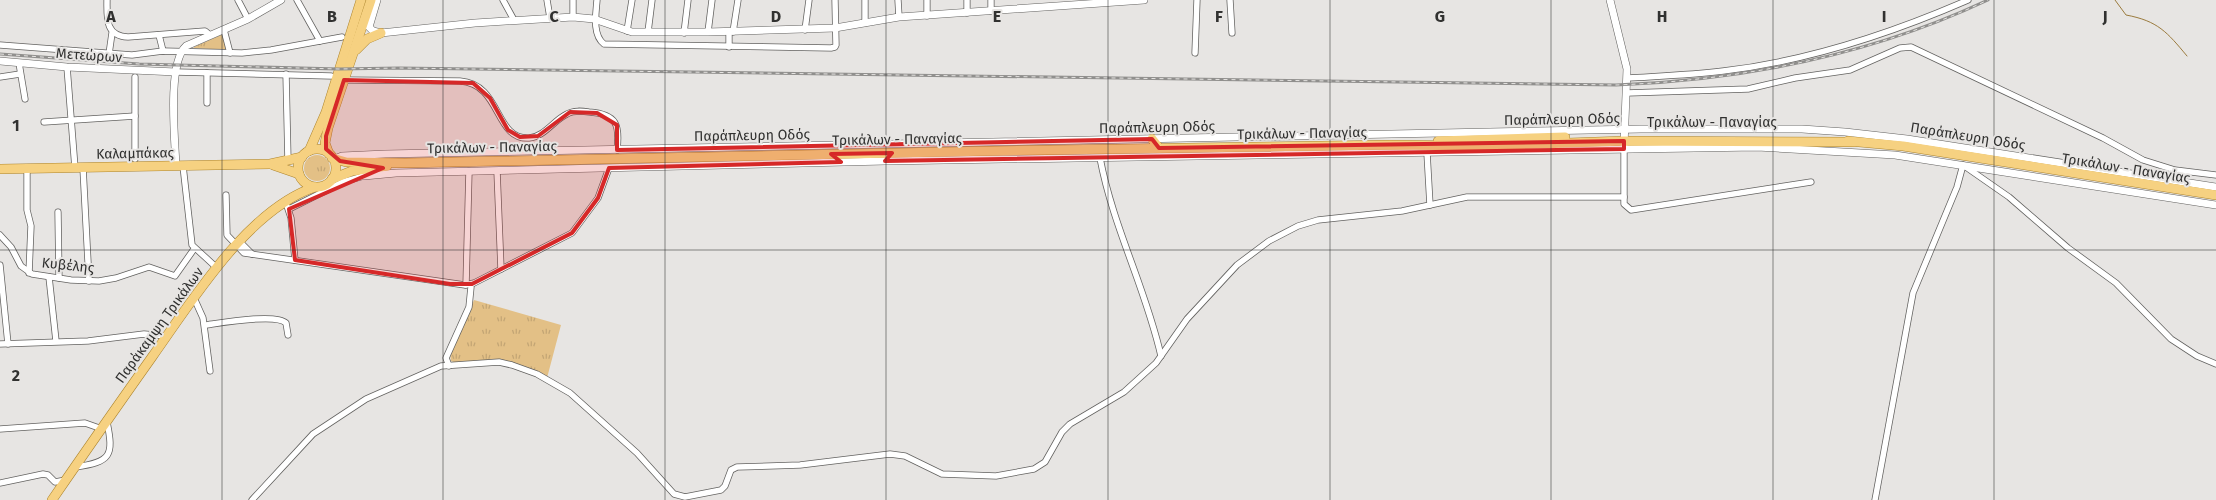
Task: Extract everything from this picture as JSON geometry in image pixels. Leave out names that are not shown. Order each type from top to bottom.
[{"type":"main road","points":[[315,187],[305,183],[299,176],[298,166],[326,112],[362,0]]},
{"type":"main road","points":[[288,203],[315,187],[325,185],[332,179],[335,168],[325,143],[326,136],[371,0]]},
{"type":"main road","points":[[351,56],[363,42],[381,33]]},
{"type":"main road","name":"Τρικάλων - Παναγίας","points":[[332,157],[346,162],[405,162],[890,153],[1100,154],[1159,148],[1390,145],[1451,140],[1793,136],[1902,146],[2216,195]]},
{"type":"main road","points":[[1152,139],[1159,148]]},
{"type":"main road","points":[[1100,154],[1106,140]]},
{"type":"main road","points":[[305,154],[319,150],[332,157]]},
{"type":"main road","points":[[885,161],[890,153]]},
{"type":"main road","name":"Καλαμπάκας","points":[[0,169],[270,164],[305,154]]},
{"type":"main road","points":[[833,154],[840,162]]},
{"type":"main road","name":"Τρικάλων - Παναγίας","points":[[332,179],[405,162]]},
{"type":"main road","name":"Καλαμπάκας","points":[[270,164],[299,176]]},
{"type":"main road","name":"Παράκαμψη Τρικάλων","points":[[52,500],[194,298],[238,244],[288,203],[299,184],[299,176]]},
{"type":"street","points":[[107,0],[108,24],[112,33],[109,54]]},
{"type":"street","points":[[238,0],[248,19]]},
{"type":"street","points":[[217,268],[194,248],[180,166],[176,72],[181,52],[186,46],[248,19],[281,0]]},
{"type":"street","points":[[297,0],[320,41]]},
{"type":"street","points":[[377,0],[369,24],[371,30],[381,33],[514,20],[573,17],[596,19],[627,31],[731,32],[805,30],[835,28],[899,17],[1144,0]]},
{"type":"street","points":[[503,0],[514,20]]},
{"type":"street","points":[[547,0],[550,18]]},
{"type":"street","points":[[573,0],[573,17]]},
{"type":"street","points":[[597,0],[596,19],[600,41],[604,44],[834,48],[836,44],[835,0]]},
{"type":"street","points":[[627,31],[632,0]]},
{"type":"street","points":[[648,32],[652,0]]},
{"type":"street","points":[[684,32],[688,0]]},
{"type":"street","points":[[708,32],[712,0]]},
{"type":"street","points":[[729,47],[738,0]]},
{"type":"street","points":[[805,30],[809,0]]},
{"type":"street","points":[[865,0],[865,23]]},
{"type":"street","points":[[898,0],[899,17]]},
{"type":"street","points":[[927,0],[927,16]]},
{"type":"street","points":[[967,0],[967,13]]},
{"type":"street","points":[[991,0],[991,11]]},
{"type":"street","points":[[1195,53],[1198,0]]},
{"type":"street","points":[[1230,0],[1232,33]]},
{"type":"street","points":[[1610,0],[1628,78],[1624,139],[1624,197],[1626,208],[1638,211],[1811,182]]},
{"type":"street","points":[[1628,78],[1724,71],[1797,58],[1904,27],[1968,0]]},
{"type":"street","points":[[224,30],[230,53]]},
{"type":"street","points":[[112,33],[123,37],[205,31],[210,35]]},
{"type":"street","points":[[159,35],[163,51]]},
{"type":"street","points":[[0,45],[109,54],[141,55],[163,51],[230,53],[264,51],[342,37]]},
{"type":"street","points":[[1627,93],[1748,89],[1805,76],[1838,73],[1900,48],[1911,47],[2103,138],[2143,160],[2169,169],[2216,175]]},
{"type":"street","name":"Μετεώρων","points":[[0,61],[66,68],[176,72]]},
{"type":"street","points":[[19,63],[25,99]]},
{"type":"street","points":[[66,68],[67,89],[79,168],[89,281]]},
{"type":"street","points":[[176,72],[331,76]]},
{"type":"street","points":[[207,73],[207,103]]},
{"type":"street","points":[[0,77],[20,74]]},
{"type":"street","points":[[286,74],[288,160]]},
{"type":"street","points":[[135,77],[135,159]]},
{"type":"street","points":[[344,80],[460,81],[473,83],[490,98],[512,135],[520,137],[538,136],[570,112],[597,113],[612,119],[617,125],[619,132],[617,150]]},
{"type":"street","points":[[44,122],[135,116]]},
{"type":"street","name":"Παράπλευρη Οδός","points":[[364,173],[1100,154],[1427,153],[1782,129],[1845,132],[1907,139],[2216,187]]},
{"type":"street","name":"Παράπλευρη Οδός","points":[[332,157],[385,154],[1152,139],[1624,139],[1804,148],[1895,155],[2216,205]]},
{"type":"street","points":[[1427,153],[1430,205]]},
{"type":"street","points":[[1100,154],[1118,227],[1151,314],[1162,356]]},
{"type":"street","points":[[1875,500],[1913,293],[1957,187],[1963,165],[2004,193],[2068,248],[2116,282],[2171,339],[2197,356],[2216,364]]},
{"type":"street","points":[[226,195],[226,233],[252,254],[406,275],[469,286],[572,233],[599,195],[609,168]]},
{"type":"street","points":[[27,169],[26,210],[31,226],[29,273]]},
{"type":"street","points":[[441,366],[469,307],[469,171]]},
{"type":"street","points":[[497,171],[501,269]]},
{"type":"street","points":[[295,260],[288,203],[364,173]]},
{"type":"street","points":[[252,500],[298,448],[323,426],[372,396],[441,366],[507,363],[555,384],[592,411],[648,464],[674,494],[685,497],[721,490],[725,486],[731,470],[737,468],[795,466],[881,455],[905,456],[934,472],[945,475],[993,476],[1034,469],[1045,462],[1062,432],[1070,424],[1128,389],[1162,356],[1187,319],[1237,265],[1269,242],[1309,222],[1430,205],[1454,199],[1491,196],[1624,197]]},
{"type":"street","points":[[58,212],[59,278]]},
{"type":"street","name":"Κυβέλης","points":[[0,235],[11,247],[21,266],[29,273],[89,281],[111,279],[146,267],[175,276],[194,248]]},
{"type":"street","points":[[0,265],[8,344]]},
{"type":"street","points":[[49,277],[56,341]]},
{"type":"street","points":[[194,298],[201,310],[210,371]]},
{"type":"street","points":[[204,325],[254,320],[282,320],[286,323],[288,335]]},
{"type":"street","points":[[0,344],[93,340],[144,334],[167,336]]},
{"type":"street","points":[[446,358],[449,366]]},
{"type":"street","points":[[0,429],[76,423],[104,426],[111,445],[107,454],[98,464],[75,467]]},
{"type":"street","points":[[0,483],[43,474],[48,475],[55,482],[66,480]]},
{"type":"highlighted area","points":[[344,80],[473,83],[490,98],[508,130],[520,137],[538,136],[570,112],[597,113],[617,125],[617,150],[1152,139],[1159,148],[1624,141],[1624,149],[885,161],[892,153],[831,154],[841,162],[609,168],[598,198],[572,233],[472,284],[450,284],[295,260],[289,209],[383,168],[340,161],[326,149],[326,136]]},
{"type":"green space","points":[[223,34],[228,50],[193,48],[196,46]]},
{"type":"green space","points":[[317,155],[326,159],[330,168],[326,177],[317,181],[308,177],[304,168],[308,159]]},
{"type":"green space","points":[[474,300],[561,325],[547,378],[503,360],[456,363],[451,361],[450,353]]},
{"type":"waterway","points":[[2115,0],[2126,15],[2154,24],[2161,29],[2174,40],[2187,56]]},
{"type":"railway","points":[[0,54],[139,64],[339,69],[399,68],[1616,85],[1712,77],[1806,61],[1853,50],[1899,36],[1988,0]]}]
